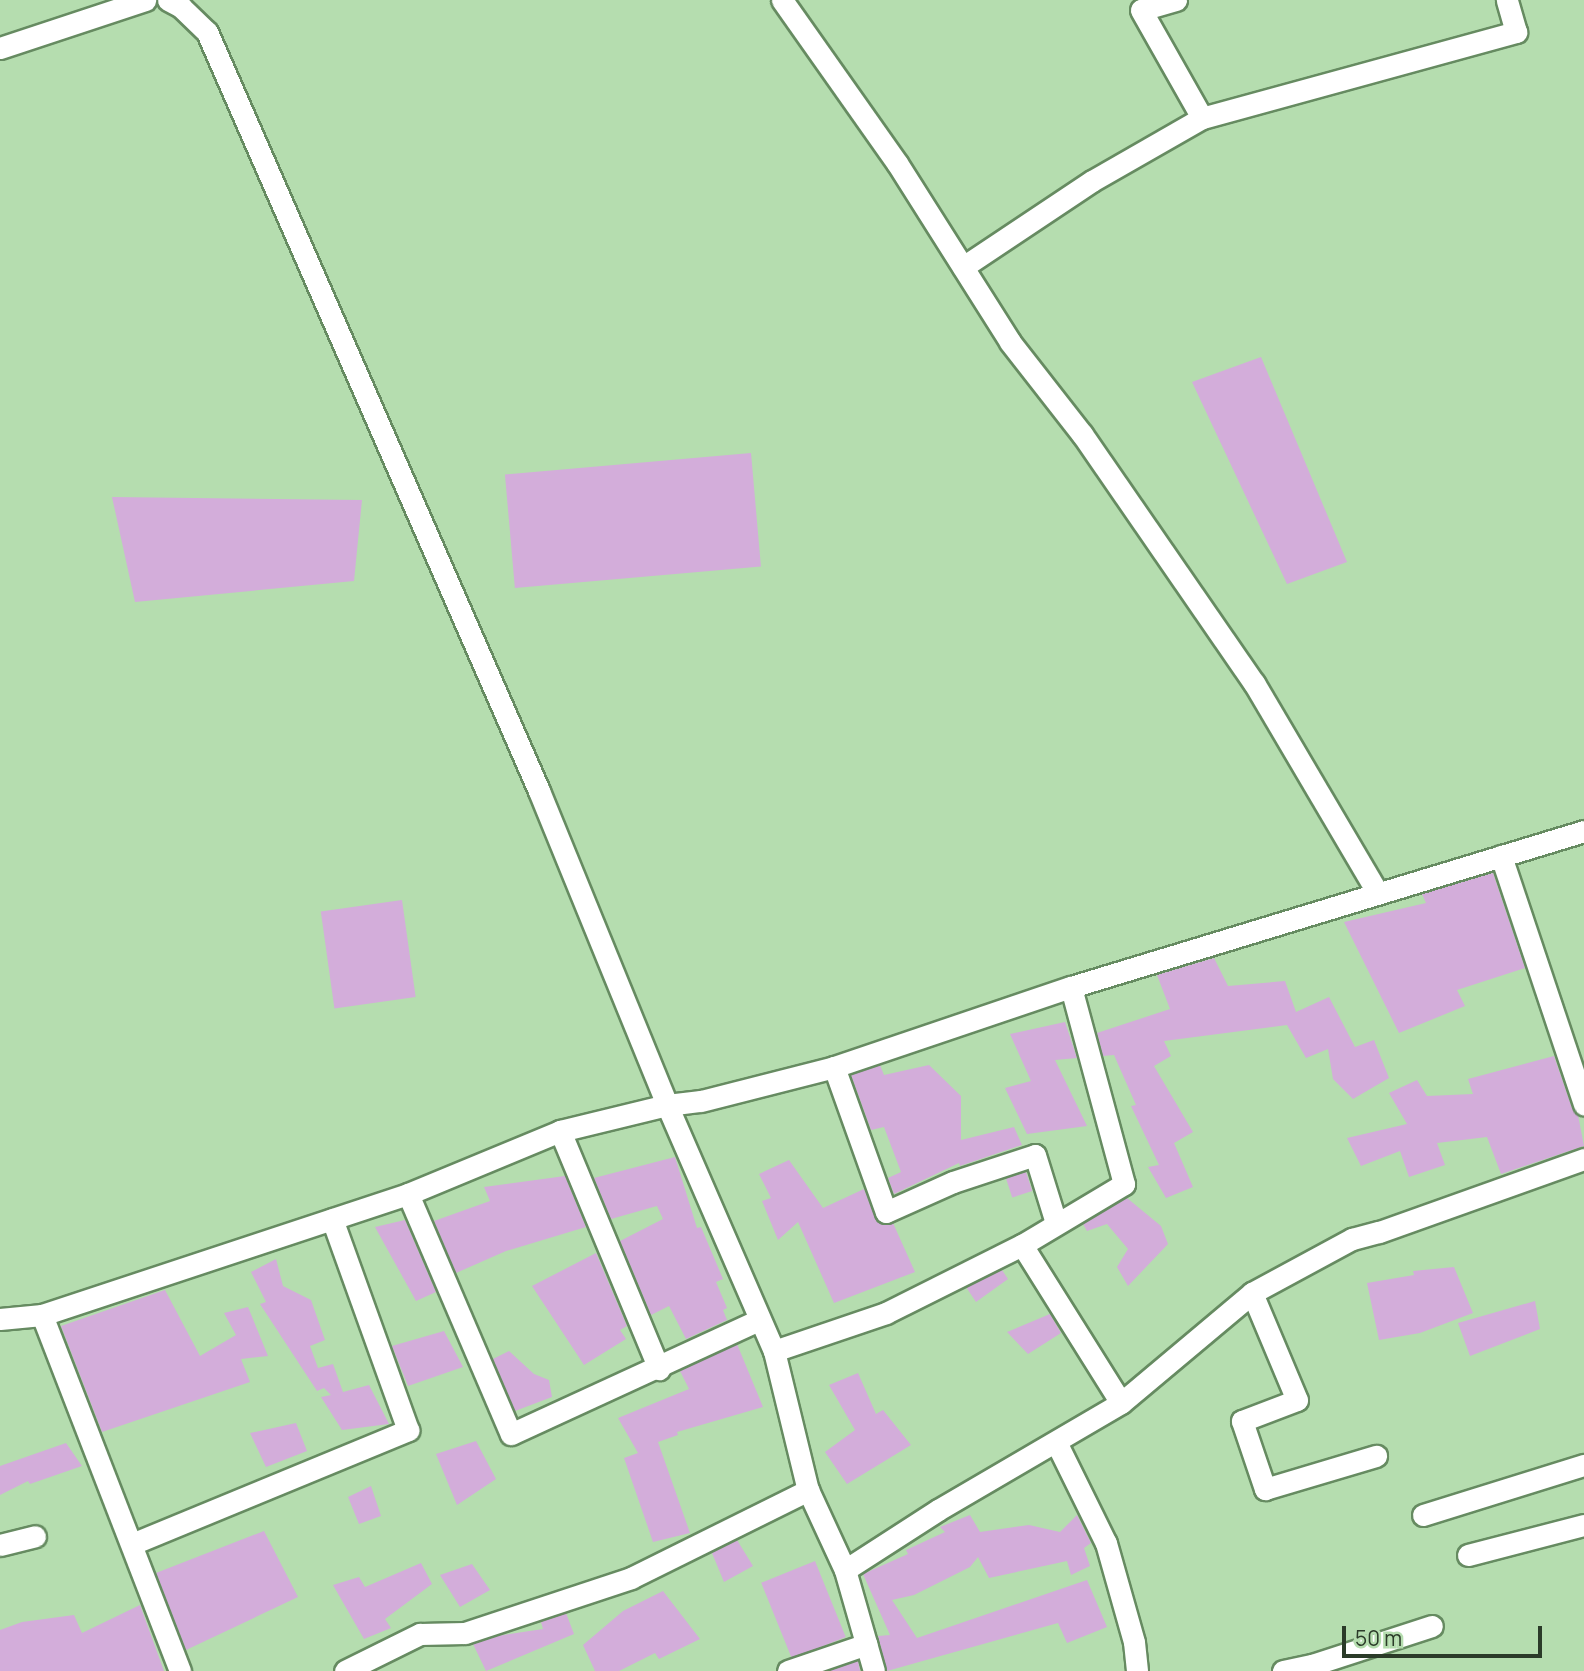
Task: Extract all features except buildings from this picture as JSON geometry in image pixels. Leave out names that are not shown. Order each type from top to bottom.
[{"type":"street","points":[[0,48],[145,0]]},
{"type":"street","points":[[168,0],[181,7],[206,32],[212,44],[470,629],[667,1105],[774,1351],[808,1490],[845,1570],[874,1671]]},
{"type":"street","points":[[782,0],[897,163],[1010,342],[1082,434],[1254,683],[1377,892]]},
{"type":"street","points":[[1176,0],[1141,10],[1202,118]]},
{"type":"street","points":[[963,267],[1092,181],[1202,118],[1516,32],[1507,0]]},
{"type":"street","points":[[0,1319],[42,1315],[408,1194],[560,1131],[667,1105],[701,1101],[834,1067],[1071,987],[1584,831]]},
{"type":"street","points":[[1501,856],[1584,1104]]},
{"type":"street","points":[[774,1351],[886,1313],[1022,1245],[1124,1184],[1071,987]]},
{"type":"street","points":[[834,1067],[886,1212],[953,1182],[1035,1156],[1056,1223]]},
{"type":"street","points":[[560,1131],[659,1369]]},
{"type":"street","points":[[845,1570],[938,1510],[1121,1403],[1252,1293],[1352,1239],[1380,1232],[1584,1159]]},
{"type":"street","points":[[408,1194],[511,1434],[659,1369],[759,1320]]},
{"type":"street","points":[[132,1544],[408,1430],[332,1219]]},
{"type":"street","points":[[1022,1245],[1121,1403]]},
{"type":"street","points":[[1252,1293],[1297,1401],[1242,1422],[1265,1489],[1376,1456]]},
{"type":"street","points":[[42,1315],[180,1671]]},
{"type":"street","points":[[1056,1442],[1106,1543],[1134,1642],[1138,1671]]},
{"type":"street","points":[[1423,1515],[1584,1465]]},
{"type":"street","points":[[345,1671],[420,1634],[465,1633],[631,1578],[808,1490]]},
{"type":"street","points":[[1468,1555],[1584,1525]]},
{"type":"street","points":[[0,1545],[35,1536]]},
{"type":"street","points":[[1283,1671],[1313,1668],[1432,1626]]},
{"type":"street","points":[[788,1671],[867,1644]]}]
